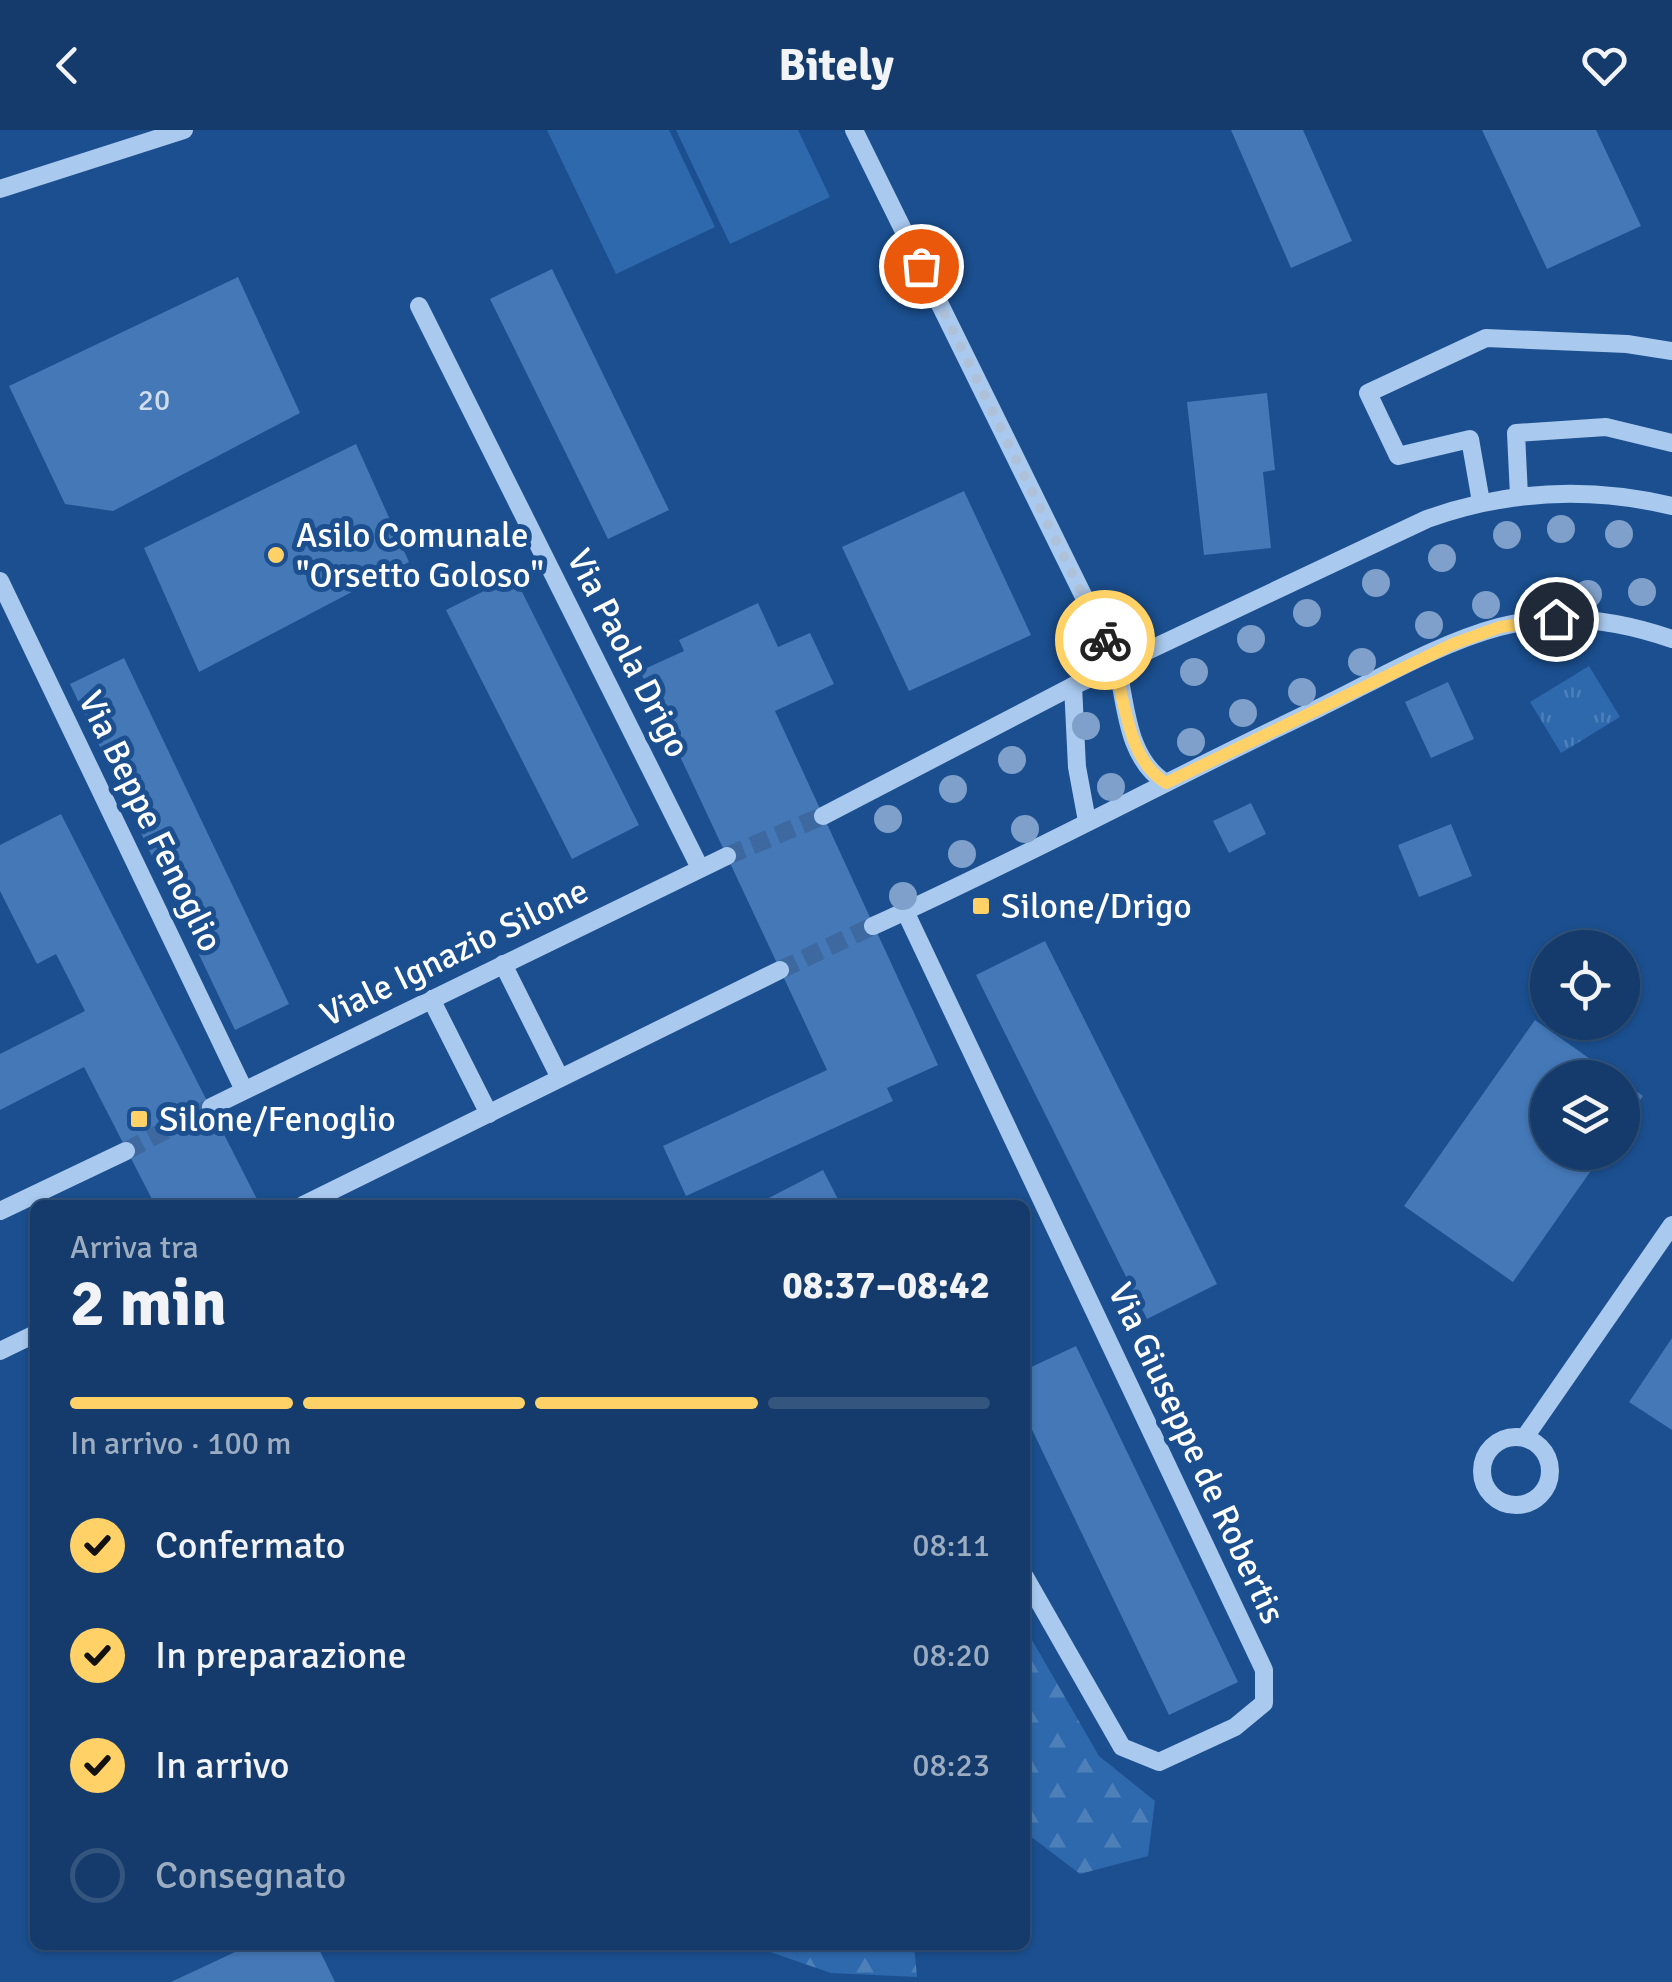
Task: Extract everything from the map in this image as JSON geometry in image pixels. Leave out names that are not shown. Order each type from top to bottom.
[{"type":"street","points":[[0,188],[184,130]]},
{"type":"street","points":[[854,130],[1117,664],[1133,739],[1148,772],[1166,783]]},
{"type":"street","name":"Via Paola Drigo","points":[[419,306],[700,868]]},
{"type":"street","points":[[1481,502],[1470,439],[1398,456],[1368,392],[1486,338],[1626,344],[1672,351]]},
{"type":"street","points":[[1518,496],[1516,433],[1606,427],[1672,442]]},
{"type":"street","points":[[823,816],[1117,664],[1427,519],[1481,502],[1592,492],[1672,506]]},
{"type":"street","name":"Via Beppe Fenoglio","points":[[0,580],[244,1090]]},
{"type":"street","points":[[873,926],[1436,652],[1500,627],[1556,619],[1580,620],[1632,627],[1672,639]]},
{"type":"street","points":[[1073,686],[1077,766],[1087,821]]},
{"type":"street","name":"Viale Ignazio Silone","points":[[211,1107],[727,856]]},
{"type":"street","name":"Via Giuseppe de Robertis","points":[[905,912],[1264,1670],[1264,1703],[1235,1727],[1158,1762],[1122,1747],[1030,1586]]},
{"type":"street","points":[[503,964],[560,1078]]},
{"type":"street","points":[[313,1200],[780,970]]},
{"type":"street","points":[[431,999],[489,1114]]},
{"type":"street","points":[[0,1212],[126,1150]]},
{"type":"street","points":[[1525,1437],[1672,1224]]},
{"type":"street","points":[[0,1351],[30,1336]]},
{"type":"green space","points":[[547,130],[669,130],[715,227],[616,274]]},
{"type":"green space","points":[[676,130],[798,130],[830,197],[730,244]]},
{"type":"green space","points":[[1589,666],[1620,717],[1561,753],[1530,702]]},
{"type":"green space","points":[[1030,1637],[1099,1756],[1155,1801],[1148,1856],[1080,1874],[1030,1836]]},
{"type":"green space","points":[[764,1950],[914,1950],[917,1977],[831,1973]]},
{"type":"building","points":[[1231,130],[1303,130],[1352,241],[1291,268]]},
{"type":"building","points":[[1482,130],[1596,130],[1641,226],[1547,269]]},
{"type":"building","points":[[552,269],[669,510],[608,539],[490,299]]},
{"type":"building","points":[[238,277],[300,413],[113,511],[65,504],[9,386]]},
{"type":"building","points":[[1267,393],[1275,470],[1263,472],[1271,548],[1204,555],[1187,402]]},
{"type":"building","name":"Asilo Comunale \"Orsetto Goloso\"","points":[[356,444],[409,562],[199,672],[144,548]]},
{"type":"building","points":[[964,491],[1031,635],[909,691],[842,547]]},
{"type":"building","points":[[514,576],[639,825],[572,859],[446,610]]},
{"type":"building","points":[[758,603],[778,647],[810,633],[834,684],[775,711],[938,1065],[887,1088],[893,1101],[686,1196],[663,1146],[827,1070],[640,671],[684,651],[679,640]]},
{"type":"building","points":[[124,658],[289,1004],[235,1030],[70,684]]},
{"type":"building","points":[[1448,682],[1474,739],[1431,758],[1405,702]]},
{"type":"building","points":[[1251,803],[1266,834],[1229,853],[1213,821]]},
{"type":"building","points":[[61,814],[257,1200],[152,1200],[84,1067],[0,1110],[0,1054],[85,1011],[56,954],[37,964],[0,891],[0,845]]},
{"type":"building","points":[[1451,824],[1472,876],[1419,897],[1398,845]]},
{"type":"building","points":[[1045,941],[1217,1284],[1147,1319],[976,975]]},
{"type":"building","points":[[1530,1027],[1530,1040],[1563,1040],[1592,1060],[1530,1060],[1530,1170],[1591,1170],[1513,1282],[1404,1206]]},
{"type":"building","points":[[823,1170],[838,1200],[765,1200]]},
{"type":"building","points":[[1672,1338],[1672,1430],[1629,1402]]},
{"type":"building","points":[[1076,1346],[1238,1682],[1169,1715],[1030,1425],[1030,1368]]},
{"type":"building","points":[[239,1950],[319,1950],[335,1982],[171,1982]]},
{"type":"tunnel","points":[[727,856],[823,816]]},
{"type":"tunnel","points":[[780,970],[873,926]]},
{"type":"tunnel","points":[[126,1151],[211,1107]]},
{"type":"way so far","points":[[921,266],[1105,640]]},
{"type":"place","name":"Asilo Comunale \"Orsetto Goloso\"","points":[[276,555]]},
{"type":"place","name":"Silone/Drigo","points":[[981,906]]},
{"type":"place","name":"Silone/Fenoglio","points":[[139,1119]]},
{"type":"route","points":[[1105,640],[1117,664],[1133,739],[1148,772],[1166,783],[1453,644],[1500,627],[1556,619]]}]
